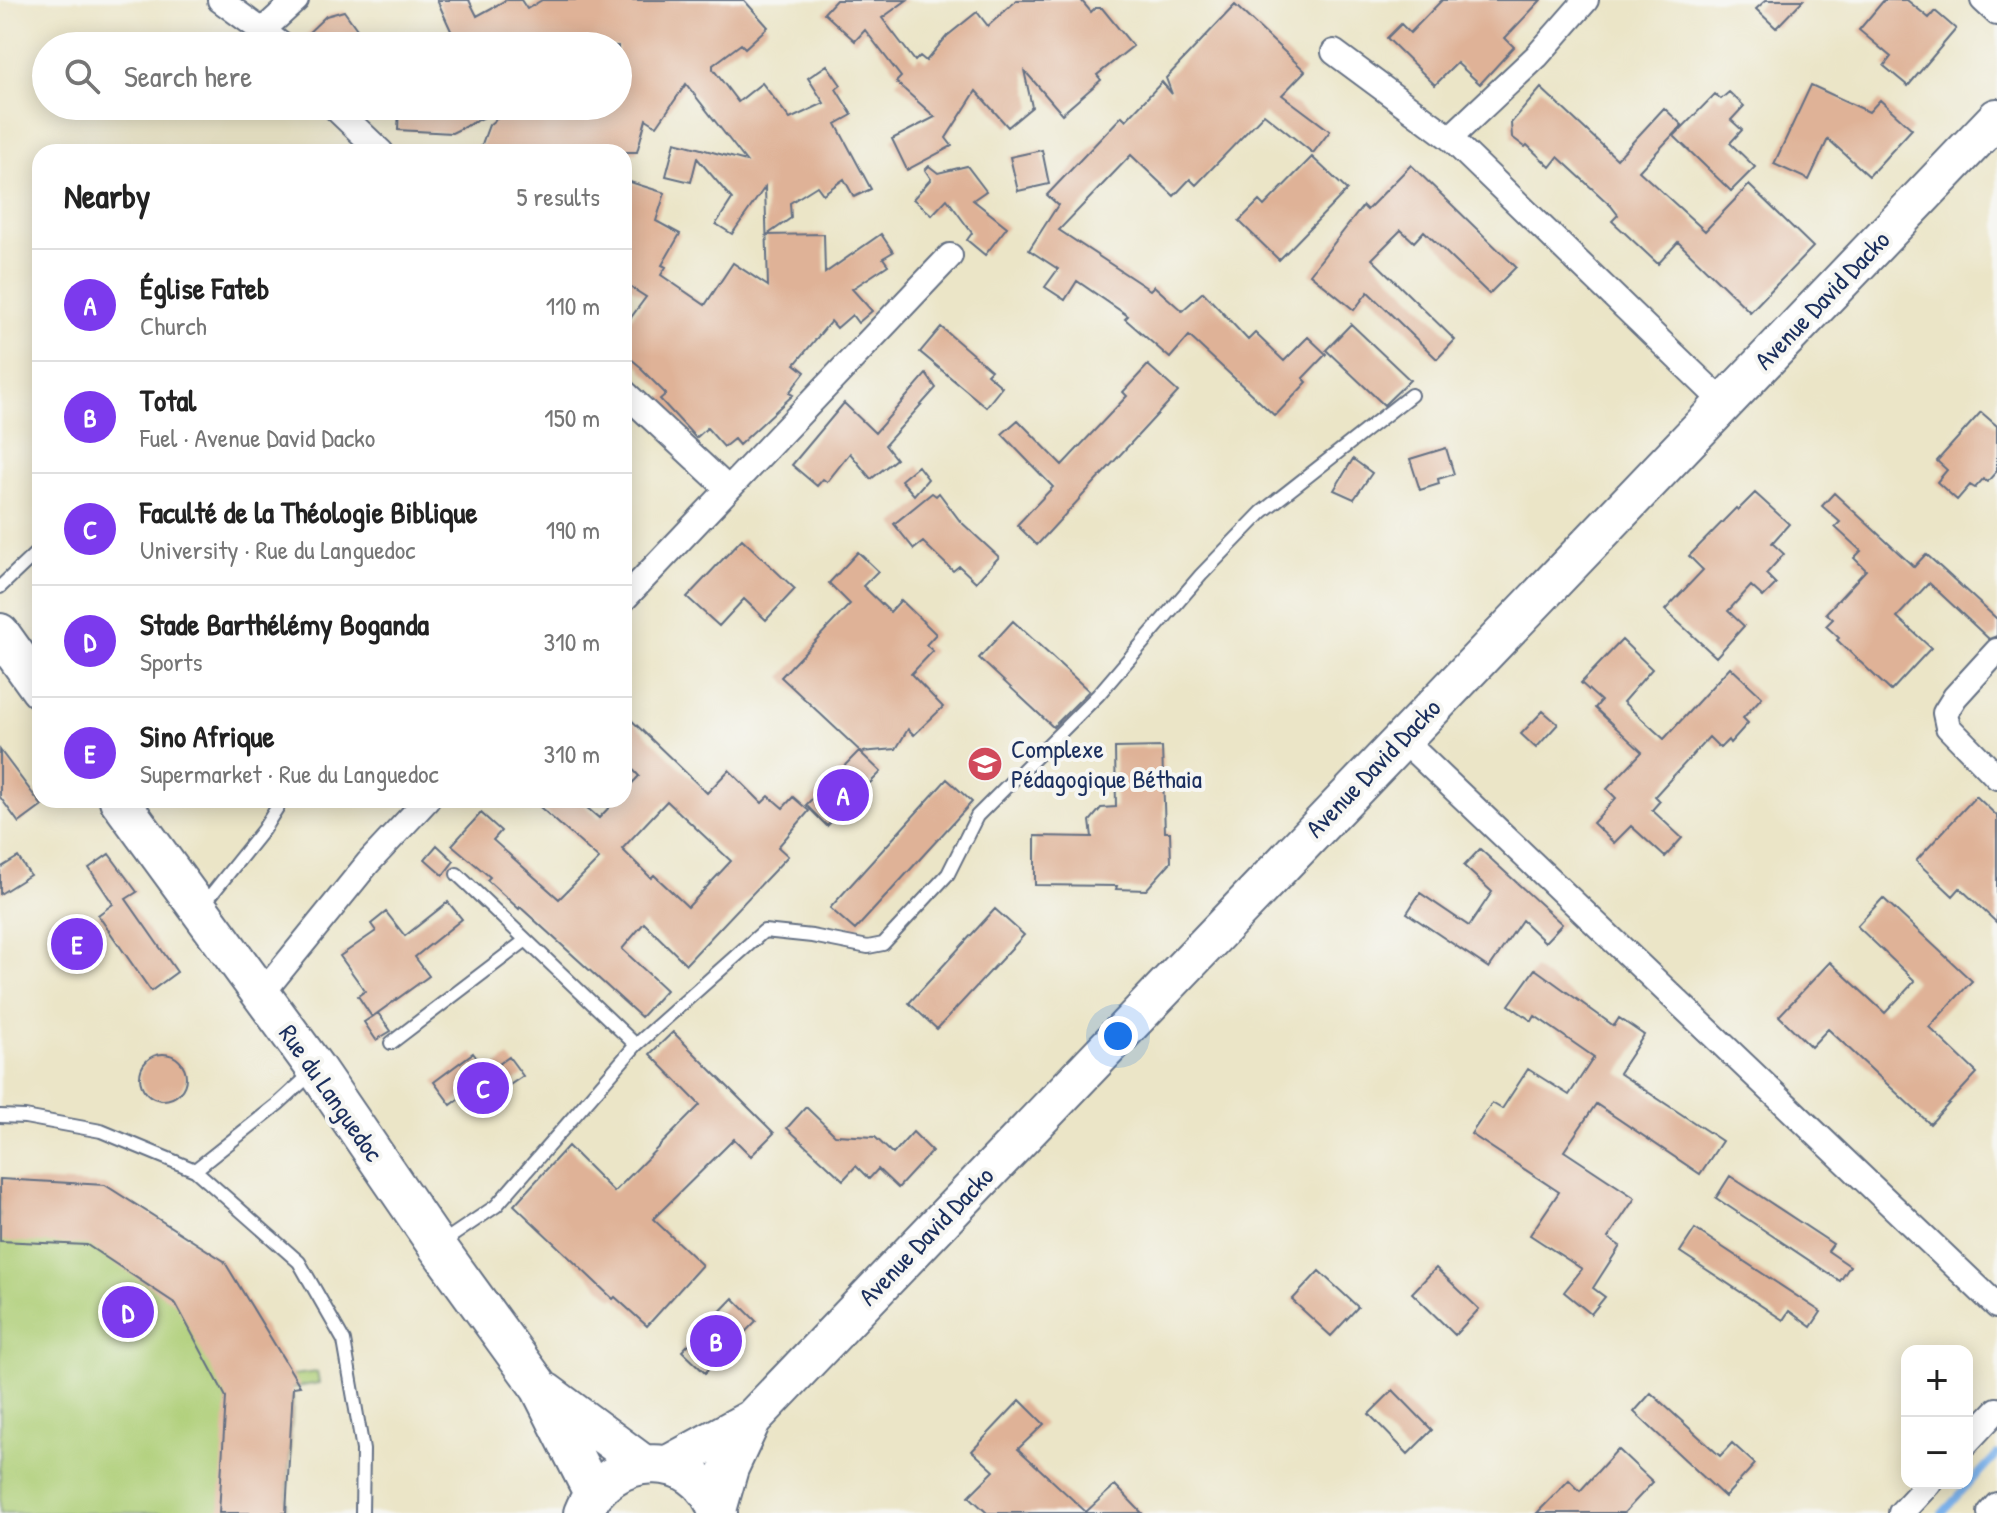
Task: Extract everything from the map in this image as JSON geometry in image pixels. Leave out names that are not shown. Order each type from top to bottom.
[{"type":"main road","name":"Avenue David Dacko","points":[[718,1511],[729,1468],[752,1419],[1997,118]]},
{"type":"main road","points":[[0,633],[32,678]]},
{"type":"main road","name":"Rue du Languedoc","points":[[125,808],[316,1069],[437,1246],[540,1388],[588,1503]]},
{"type":"main road","name":"Rue du Languedoc","points":[[540,1388],[656,1465],[685,1472],[709,1494],[718,1511]]},
{"type":"main road","name":"Avenue David Dacko","points":[[588,1503],[607,1478],[620,1471],[656,1465],[752,1419]]},
{"type":"street","points":[[220,0],[261,32],[296,0]]},
{"type":"street","points":[[1450,138],[1537,56],[1586,0]]},
{"type":"street","points":[[1983,0],[1997,13]]},
{"type":"street","points":[[1334,52],[1450,138],[1724,403]]},
{"type":"street","points":[[348,120],[373,144]]},
{"type":"street","points":[[632,591],[950,256]]},
{"type":"street","points":[[632,399],[728,489]]},
{"type":"street","points":[[1997,651],[1955,697],[1945,713],[1948,727],[1997,777]]},
{"type":"street","points":[[1401,738],[1997,1306]]},
{"type":"street","points":[[261,995],[368,863],[420,808]]},
{"type":"street","points":[[1973,1436],[1997,1410]]},
{"type":"street","points":[[1901,1513],[1923,1489]]},
{"type":"street","points":[[1990,1513],[1997,1505]]},
{"type":"lane","points":[[437,1246],[496,1206],[636,1045],[764,931],[868,947],[883,944],[948,874],[977,816],[1098,695],[1201,575],[1262,512],[1411,395]]},
{"type":"lane","points":[[0,587],[32,557]]},
{"type":"lane","points":[[198,910],[263,830],[277,808]]},
{"type":"lane","points":[[457,874],[636,1045]]},
{"type":"lane","points":[[391,1043],[526,940]]},
{"type":"lane","points":[[195,1170],[278,1104],[316,1069]]},
{"type":"lane","points":[[0,1116],[25,1117],[101,1131],[195,1170],[299,1262],[344,1341],[363,1450],[362,1513]]},
{"type":"green space","points":[[0,1179],[285,1376],[317,1372],[319,1383],[286,1389],[287,1395],[293,1397],[286,1513],[0,1513]]},
{"type":"building","points":[[437,0],[469,0],[477,16],[506,0],[521,0],[527,9],[542,0],[744,0],[768,27],[745,48],[741,44],[713,65],[713,69],[738,102],[762,83],[790,119],[824,103],[808,78],[827,65],[841,85],[836,89],[852,115],[836,124],[871,189],[854,197],[844,179],[823,194],[817,186],[790,203],[791,218],[767,235],[824,234],[825,273],[881,234],[893,252],[883,258],[888,265],[852,289],[872,311],[858,323],[852,315],[837,328],[831,321],[795,364],[805,372],[789,393],[793,395],[739,445],[734,439],[724,447],[707,428],[696,438],[660,399],[666,394],[632,360],[632,316],[646,297],[632,288],[632,183],[665,193],[656,221],[680,234],[662,265],[666,267],[661,275],[705,305],[733,263],[768,286],[765,187],[732,234],[716,224],[732,199],[697,158],[691,182],[666,176],[675,142],[746,161],[686,84],[657,126],[646,119],[637,152],[632,152],[632,144],[482,144],[489,125],[495,120],[632,120],[632,32],[452,32]]},
{"type":"building","points":[[836,0],[907,0],[882,18],[915,61],[920,56],[926,61],[947,36],[977,12],[988,26],[1017,0],[1081,0],[1091,12],[1102,8],[1133,46],[1097,75],[1101,80],[1062,114],[1024,70],[1032,107],[1008,127],[976,91],[946,138],[952,146],[907,170],[892,139],[935,117],[896,82],[901,77],[865,30],[855,41],[824,13]]},
{"type":"building","points":[[1442,0],[1541,0],[1505,38],[1514,47],[1480,84],[1457,63],[1435,85],[1387,38],[1401,24],[1410,33]]},
{"type":"building","points":[[1766,0],[1803,0],[1776,28],[1756,9]]},
{"type":"building","points":[[1884,0],[1907,0],[1929,18],[1935,11],[1956,29],[1908,86],[1884,66],[1891,57],[1859,30]]},
{"type":"building","points":[[1235,5],[1305,71],[1282,95],[1330,131],[1313,153],[1264,114],[1196,185],[1190,179],[1174,196],[1131,155],[1059,230],[1150,290],[1154,286],[1182,311],[1203,292],[1248,340],[1255,333],[1284,361],[1308,337],[1326,354],[1303,378],[1307,382],[1275,416],[1189,336],[1170,358],[1125,319],[1128,316],[1077,281],[1065,300],[1045,287],[1058,269],[1029,250],[1058,205],[1047,195],[1122,116],[1126,120],[1162,82],[1172,94],[1166,78]]},
{"type":"building","points":[[344,11],[359,32],[309,32],[326,16]]},
{"type":"building","points":[[1811,85],[1869,112],[1880,100],[1912,129],[1869,176],[1828,139],[1809,180],[1774,164]]},
{"type":"building","points":[[1541,88],[1617,159],[1664,108],[1682,125],[1639,171],[1705,231],[1749,185],[1813,247],[1750,312],[1678,242],[1658,264],[1612,221],[1618,215],[1611,206],[1558,157],[1550,167],[1527,145],[1525,147],[1512,137],[1511,123]]},
{"type":"building","points":[[1729,92],[1744,106],[1731,120],[1742,130],[1730,143],[1755,167],[1731,191],[1674,136],[1715,94],[1721,99]]},
{"type":"building","points":[[398,120],[478,120],[452,133],[398,130]]},
{"type":"building","points":[[1042,150],[1049,184],[1018,191],[1010,157]]},
{"type":"building","points":[[1312,157],[1347,190],[1279,260],[1239,221],[1259,201],[1264,206]]},
{"type":"building","points":[[1411,165],[1516,267],[1489,294],[1424,231],[1414,242],[1401,230],[1372,259],[1455,340],[1437,359],[1368,292],[1354,310],[1310,274],[1363,206],[1367,210]]},
{"type":"building","points":[[929,166],[938,173],[967,166],[986,191],[973,200],[1007,227],[985,255],[967,240],[972,233],[947,199],[932,215],[913,199],[931,179],[925,170]]},
{"type":"building","points":[[1351,324],[1410,380],[1384,405],[1326,350]]},
{"type":"building","points":[[941,327],[991,370],[987,374],[1002,387],[986,407],[920,352]]},
{"type":"building","points":[[1148,365],[1178,392],[1037,545],[1017,525],[1053,487],[1002,434],[1018,420],[1062,465],[1127,396],[1123,392]]},
{"type":"building","points":[[926,374],[936,388],[885,445],[896,459],[871,479],[850,453],[827,482],[823,479],[817,486],[792,465],[844,403],[875,433]]},
{"type":"building","points":[[1981,412],[1997,426],[1997,471],[1987,482],[1983,479],[1975,488],[1970,485],[1957,500],[1937,482],[1947,470],[1937,461]]},
{"type":"building","points":[[1446,448],[1454,474],[1438,479],[1439,484],[1420,490],[1410,459]]},
{"type":"building","points":[[1353,459],[1372,473],[1354,499],[1334,490]]},
{"type":"building","points":[[918,466],[928,479],[914,495],[901,480]]},
{"type":"building","points":[[932,493],[936,496],[939,493],[960,521],[999,557],[976,582],[959,566],[953,571],[923,542],[914,549],[894,524]]},
{"type":"building","points":[[1755,493],[1789,524],[1772,543],[1784,554],[1766,574],[1776,584],[1763,597],[1751,586],[1728,611],[1744,626],[1716,657],[1665,610],[1703,570],[1689,556]]},
{"type":"building","points":[[1834,493],[1914,567],[1926,554],[1997,619],[1997,636],[1989,639],[1929,583],[1897,617],[1931,648],[1891,691],[1826,626],[1833,619],[1826,613],[1866,570],[1854,558],[1861,551],[1835,527],[1840,522],[1822,506]]},
{"type":"building","points":[[742,539],[795,589],[766,620],[744,599],[719,626],[687,597]]},
{"type":"building","points":[[858,552],[878,571],[863,586],[890,612],[901,600],[936,634],[926,645],[933,651],[911,674],[943,707],[914,735],[908,729],[896,749],[861,752],[781,677],[850,604],[829,583]]},
{"type":"building","points":[[1013,621],[1089,691],[1053,727],[979,658]]},
{"type":"building","points":[[1622,640],[1652,669],[1623,702],[1664,739],[1730,667],[1762,697],[1743,718],[1748,723],[1730,743],[1728,740],[1720,748],[1709,737],[1655,796],[1660,801],[1652,810],[1682,838],[1665,857],[1631,826],[1614,843],[1593,823],[1616,798],[1607,789],[1642,752],[1595,708],[1601,701],[1581,683]]},
{"type":"building","points":[[1543,711],[1558,724],[1536,748],[1521,734]]},
{"type":"building","points":[[632,721],[707,793],[729,770],[762,803],[769,796],[783,808],[793,797],[809,811],[778,847],[788,856],[686,964],[644,923],[622,949],[666,990],[641,1017],[452,845],[481,813],[501,831],[493,840],[559,899],[599,859],[541,808],[587,808],[599,818],[608,808],[632,808],[632,783],[639,776],[632,769]],"holes":[[[667,801],[731,861],[688,907],[654,875],[651,878],[622,849]]]},
{"type":"building","points":[[1162,747],[1165,832],[1170,832],[1171,862],[1146,890],[1116,889],[1117,886],[1035,885],[1035,836],[1092,837],[1090,821],[1101,808],[1116,807],[1115,748]]},
{"type":"building","points":[[0,750],[32,793],[32,808],[39,808],[19,823],[0,797]]},
{"type":"building","points":[[859,751],[881,772],[827,826],[806,805]]},
{"type":"building","points":[[947,779],[972,802],[855,930],[830,908]]},
{"type":"building","points":[[1976,796],[1997,816],[1997,923],[1960,888],[1953,896],[1916,861]]},
{"type":"building","points":[[437,845],[454,861],[443,875],[425,859]]},
{"type":"building","points":[[1480,849],[1562,924],[1545,942],[1522,920],[1489,968],[1407,913],[1420,893],[1469,926],[1492,892],[1464,866]]},
{"type":"building","points":[[109,854],[137,892],[126,899],[177,972],[151,991],[98,915],[113,904],[89,868]]},
{"type":"building","points":[[18,857],[30,875],[0,894],[0,868]]},
{"type":"building","points":[[1883,898],[1972,981],[1929,1027],[1977,1073],[1930,1124],[1828,1029],[1811,1047],[1779,1016],[1830,962],[1885,1013],[1915,981],[1857,926]]},
{"type":"building","points":[[448,902],[462,919],[415,957],[429,976],[372,1017],[358,996],[365,991],[340,956],[376,931],[371,924],[386,912],[405,936]]},
{"type":"building","points":[[995,909],[1024,935],[937,1029],[909,1003]]},
{"type":"building","points":[[1535,969],[1614,1026],[1619,1018],[1644,1035],[1619,1073],[1722,1141],[1700,1174],[1596,1104],[1564,1151],[1635,1198],[1608,1238],[1620,1246],[1593,1288],[1605,1297],[1591,1314],[1564,1292],[1582,1269],[1530,1235],[1559,1192],[1471,1134],[1492,1103],[1502,1109],[1528,1069],[1569,1095],[1594,1057],[1535,1016],[1532,1021],[1509,1005]]},
{"type":"building","points":[[378,1013],[391,1031],[376,1040],[364,1022]]},
{"type":"building","points":[[673,1032],[774,1133],[751,1156],[734,1139],[653,1219],[702,1265],[647,1326],[615,1297],[613,1299],[514,1205],[568,1146],[614,1192],[700,1105],[650,1054]]},
{"type":"building","points":[[473,1053],[490,1075],[451,1105],[434,1082]]},
{"type":"building","points":[[163,1054],[179,1061],[186,1077],[179,1093],[163,1100],[147,1093],[140,1077],[147,1061]]},
{"type":"building","points":[[509,1057],[523,1076],[505,1088],[492,1069]]},
{"type":"building","points":[[806,1107],[835,1135],[875,1137],[893,1154],[913,1132],[932,1151],[898,1188],[878,1169],[869,1179],[856,1166],[843,1180],[787,1128]]},
{"type":"building","points":[[1730,1176],[1833,1244],[1828,1251],[1850,1266],[1840,1281],[1716,1198]]},
{"type":"building","points":[[0,1179],[105,1185],[224,1261],[300,1386],[293,1387],[286,1513],[219,1513],[226,1397],[176,1304],[87,1245],[0,1241]]},
{"type":"building","points":[[1695,1229],[1821,1312],[1811,1327],[1789,1311],[1783,1320],[1680,1252]]},
{"type":"building","points":[[1436,1268],[1479,1309],[1455,1335],[1412,1293]]},
{"type":"building","points":[[1319,1271],[1358,1307],[1331,1336],[1292,1300]]},
{"type":"building","points":[[733,1298],[756,1321],[705,1373],[682,1351]]},
{"type":"building","points":[[1393,1390],[1432,1430],[1408,1454],[1369,1414]]},
{"type":"building","points":[[1651,1393],[1720,1456],[1732,1443],[1755,1464],[1725,1497],[1634,1412]]},
{"type":"building","points":[[1020,1400],[1044,1424],[1018,1449],[1086,1512],[1115,1485],[1142,1513],[987,1513],[969,1496],[994,1471],[972,1451]]},
{"type":"building","points":[[1618,1449],[1653,1482],[1624,1513],[1537,1513],[1569,1480],[1580,1491]]},
{"type":"waterway","points":[[1942,1513],[1997,1454]]},
{"type":"place","name":"Complexe Pédagogique Béthaia","points":[[985,764]]},
{"type":"place","name":"Église Fateb","points":[[843,795]]},
{"type":"place","name":"Sino Afrique","points":[[77,944]]},
{"type":"place","name":"Faculté de la Théologie Biblique","points":[[483,1088]]},
{"type":"place","name":"Stade Barthélémy Boganda","points":[[128,1312]]},
{"type":"place","name":"Total","points":[[716,1341]]}]
